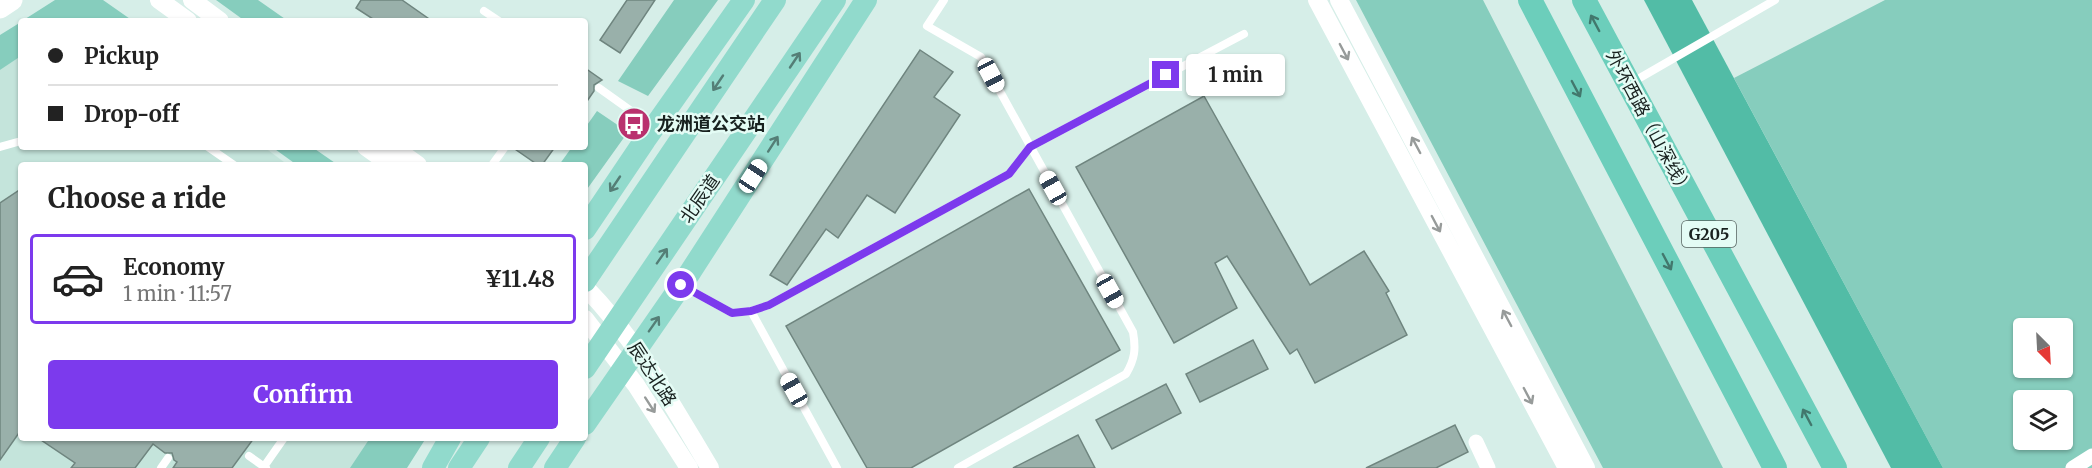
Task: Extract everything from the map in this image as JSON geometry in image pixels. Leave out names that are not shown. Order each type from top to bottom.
[{"type":"highway","name":"G205","points":[[1530,0],[1775,468]]},
{"type":"highway","name":"外环西路（山深线）","points":[[1584,0],[1835,468]]},
{"type":"main road","points":[[0,8],[12,0]]},
{"type":"main road","points":[[588,225],[744,0]]},
{"type":"main road","points":[[588,277],[775,0]]},
{"type":"main road","name":"北辰道","points":[[588,364],[836,0]]},
{"type":"main road","points":[[588,420],[681,285],[866,0]]},
{"type":"main road","points":[[433,468],[448,441]]},
{"type":"main road","points":[[459,468],[477,441]]},
{"type":"main road","points":[[519,468],[537,441]]},
{"type":"main road","points":[[555,468],[573,441]]},
{"type":"street","points":[[159,0],[184,18]]},
{"type":"street","points":[[192,0],[216,18]]},
{"type":"street","points":[[1317,0],[1577,466]]},
{"type":"street","points":[[1339,0],[1577,466]]},
{"type":"street","points":[[373,150],[407,162]]},
{"type":"street","name":"辰达北路","points":[[588,290],[616,321],[637,349],[710,468]]},
{"type":"street","name":"辰达北路","points":[[588,323],[624,368],[689,468]]},
{"type":"street","points":[[1476,442],[1488,468]]},
{"type":"street","points":[[2073,468],[2092,456]]},
{"type":"lane","points":[[944,0],[927,26],[981,57],[1133,332],[1135,348],[1133,362],[1126,374],[958,468]]},
{"type":"lane","points":[[1628,85],[1775,0]]},
{"type":"lane","points":[[484,11],[494,18]]},
{"type":"lane","points":[[681,285],[732,313],[751,311],[769,305],[1009,174],[1030,147],[1244,34]]},
{"type":"lane","points":[[599,88],[641,118],[645,128],[645,140]]},
{"type":"lane","points":[[0,147],[18,142]]},
{"type":"lane","points":[[212,150],[230,162]]},
{"type":"lane","points":[[751,311],[837,468]]},
{"type":"lane","points":[[249,456],[264,468],[282,441]]},
{"type":"lane","points":[[161,468],[168,458]]},
{"type":"shaded area","points":[[55,0],[103,0],[129,18],[27,18]]},
{"type":"shaded area","points":[[216,0],[258,0],[284,18],[241,18]]},
{"type":"shaded area","points":[[674,0],[718,0],[648,96],[618,81]]},
{"type":"shaded area","points":[[1356,0],[1483,0],[1723,468],[1603,468]]},
{"type":"shaded area","points":[[1644,0],[1692,0],[1943,468],[1891,468]]},
{"type":"shaded area","points":[[1885,0],[2092,0],[2092,468],[1943,468],[1734,78]]},
{"type":"shaded area","points":[[18,24],[18,58],[0,70],[0,35]]},
{"type":"shaded area","points":[[18,58],[18,150],[268,150],[284,162],[18,162],[18,441],[371,441],[352,468],[0,468],[0,70]]},
{"type":"shaded area","points":[[597,111],[628,132],[588,188],[588,162],[561,162],[570,150],[588,150],[588,124]]},
{"type":"shaded area","points":[[276,150],[316,150],[334,162],[293,162]]},
{"type":"shaded area","points":[[368,441],[424,441],[407,468],[350,468]]},
{"type":"building","points":[[361,0],[402,0],[428,18],[371,18],[356,8]]},
{"type":"building","points":[[627,0],[655,0],[620,53],[600,40]]},
{"type":"building","points":[[920,50],[953,72],[934,97],[960,115],[895,213],[867,195],[838,238],[826,229],[787,285],[770,275]]},
{"type":"building","points":[[588,70],[602,80],[594,85],[594,91],[588,100]]},
{"type":"building","points":[[1204,96],[1310,285],[1364,251],[1389,291],[1386,293],[1407,335],[1315,383],[1297,349],[1290,354],[1227,256],[1215,263],[1237,308],[1174,343],[1076,167]]},
{"type":"building","points":[[516,150],[553,150],[544,162],[534,162]]},
{"type":"building","points":[[1029,189],[1120,350],[911,468],[867,468],[786,326]]},
{"type":"building","points":[[18,191],[18,434],[0,460],[0,203]]},
{"type":"building","points":[[1253,340],[1268,369],[1200,402],[1186,374]]},
{"type":"building","points":[[1166,384],[1181,413],[1112,449],[1096,420]]},
{"type":"building","points":[[1455,425],[1468,452],[1436,468],[1366,468]]},
{"type":"building","points":[[1078,435],[1095,468],[1013,468]]},
{"type":"building","points":[[42,441],[252,441],[232,468],[173,468],[177,462],[172,453],[165,453],[153,444],[135,468],[71,468],[75,463]]},
{"type":"place","name":"龙洲道公交站","points":[[634,124]]},
{"type":"route","points":[[681,285],[732,313],[751,311],[769,305],[1009,174],[1030,147],[1166,75]]}]
